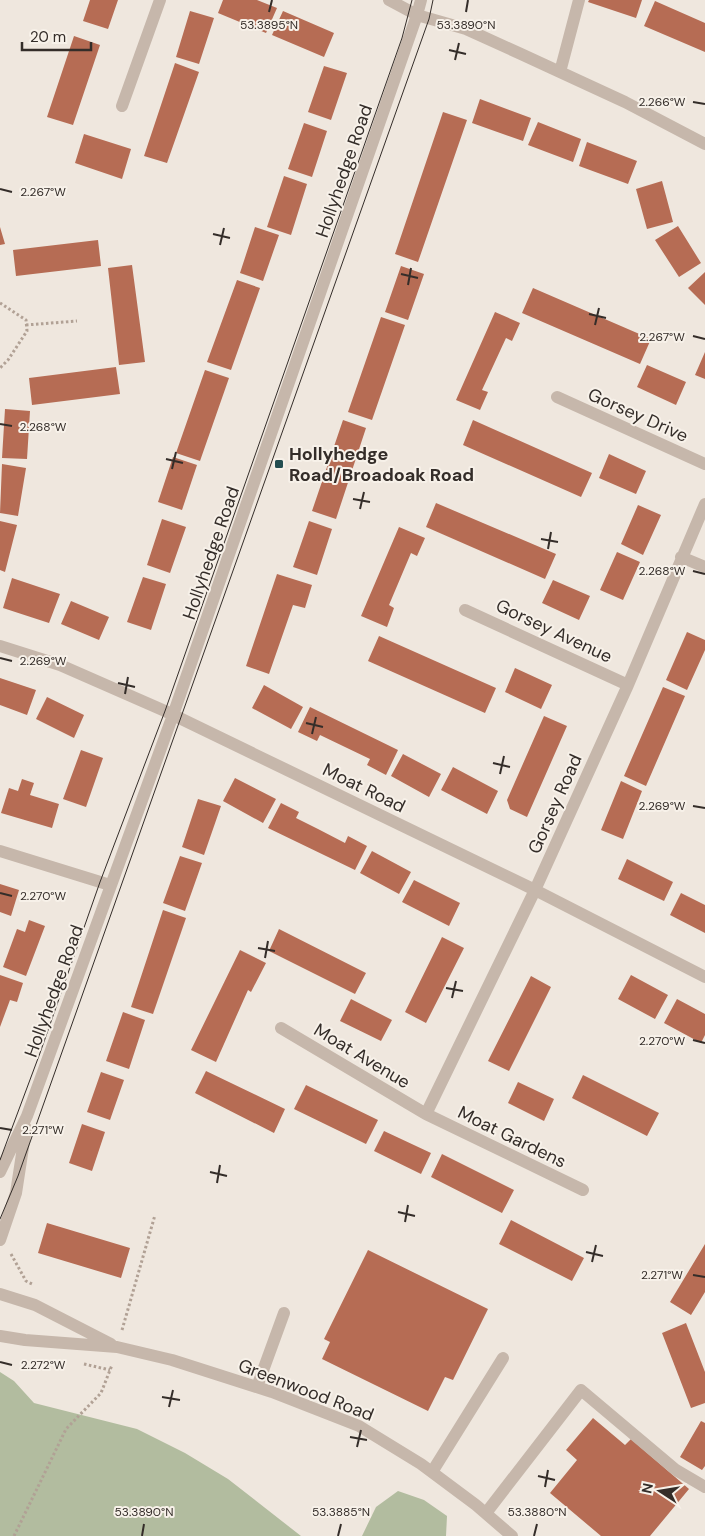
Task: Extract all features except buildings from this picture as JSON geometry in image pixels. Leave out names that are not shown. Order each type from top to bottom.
[{"type":"street","points":[[122,106],[160,0]]},
{"type":"street","points":[[390,0],[417,15],[466,29],[625,102],[705,144]]},
{"type":"street","name":"Hollyhedge Road","points":[[0,1172],[27,1116],[173,715],[421,0]]},
{"type":"street","points":[[560,72],[579,0]]},
{"type":"street","name":"Gorsey Drive","points":[[557,397],[705,464]]},
{"type":"street","name":"Gorsey Road","points":[[426,1114],[535,890],[628,685],[705,504]]},
{"type":"street","points":[[681,557],[705,567]]},
{"type":"street","name":"Gorsey Avenue","points":[[465,610],[628,685]]},
{"type":"street","name":"Moat Road","points":[[0,646],[60,665],[173,715],[535,890],[705,977]]},
{"type":"street","points":[[0,851],[110,885]]},
{"type":"street","name":"Moat Avenue","points":[[281,1028],[426,1114]]},
{"type":"street","name":"Moat Gardens","points":[[426,1114],[583,1190]]},
{"type":"street","name":"Hollyhedge Road","points":[[0,1240],[16,1193],[27,1116]]},
{"type":"street","name":"Greenwood Road","points":[[0,1294],[35,1304],[118,1348]]},
{"type":"street","points":[[257,1387],[284,1313]]},
{"type":"street","name":"Greenwood Road","points":[[0,1336],[118,1348],[172,1360],[257,1387],[359,1426],[432,1472],[486,1513],[512,1536]]},
{"type":"street","points":[[432,1472],[503,1358]]},
{"type":"street","points":[[486,1513],[580,1390],[676,1470],[705,1487]]},
{"type":"path","points":[[0,303],[26,320],[27,331],[8,360],[0,368]]},
{"type":"path","points":[[26,325],[77,321]]},
{"type":"path","points":[[14,1536],[66,1429],[102,1393],[118,1348],[155,1215]]},
{"type":"path","points":[[11,1254],[26,1281],[40,1286]]},
{"type":"green space","points":[[0,1372],[14,1381],[34,1403],[137,1429],[185,1453],[228,1479],[301,1536],[0,1536]]},
{"type":"green space","points":[[398,1491],[424,1500],[447,1516],[446,1536],[362,1536],[376,1507]]},
{"type":"tram line","points":[[0,1160],[100,882],[165,711],[402,38],[412,0]]},
{"type":"tram line","points":[[0,1219],[18,1176],[429,19],[433,0]]},
{"type":"place","name":"Hollyhedge Road/Broadoak Road","points":[[279,464]]}]
